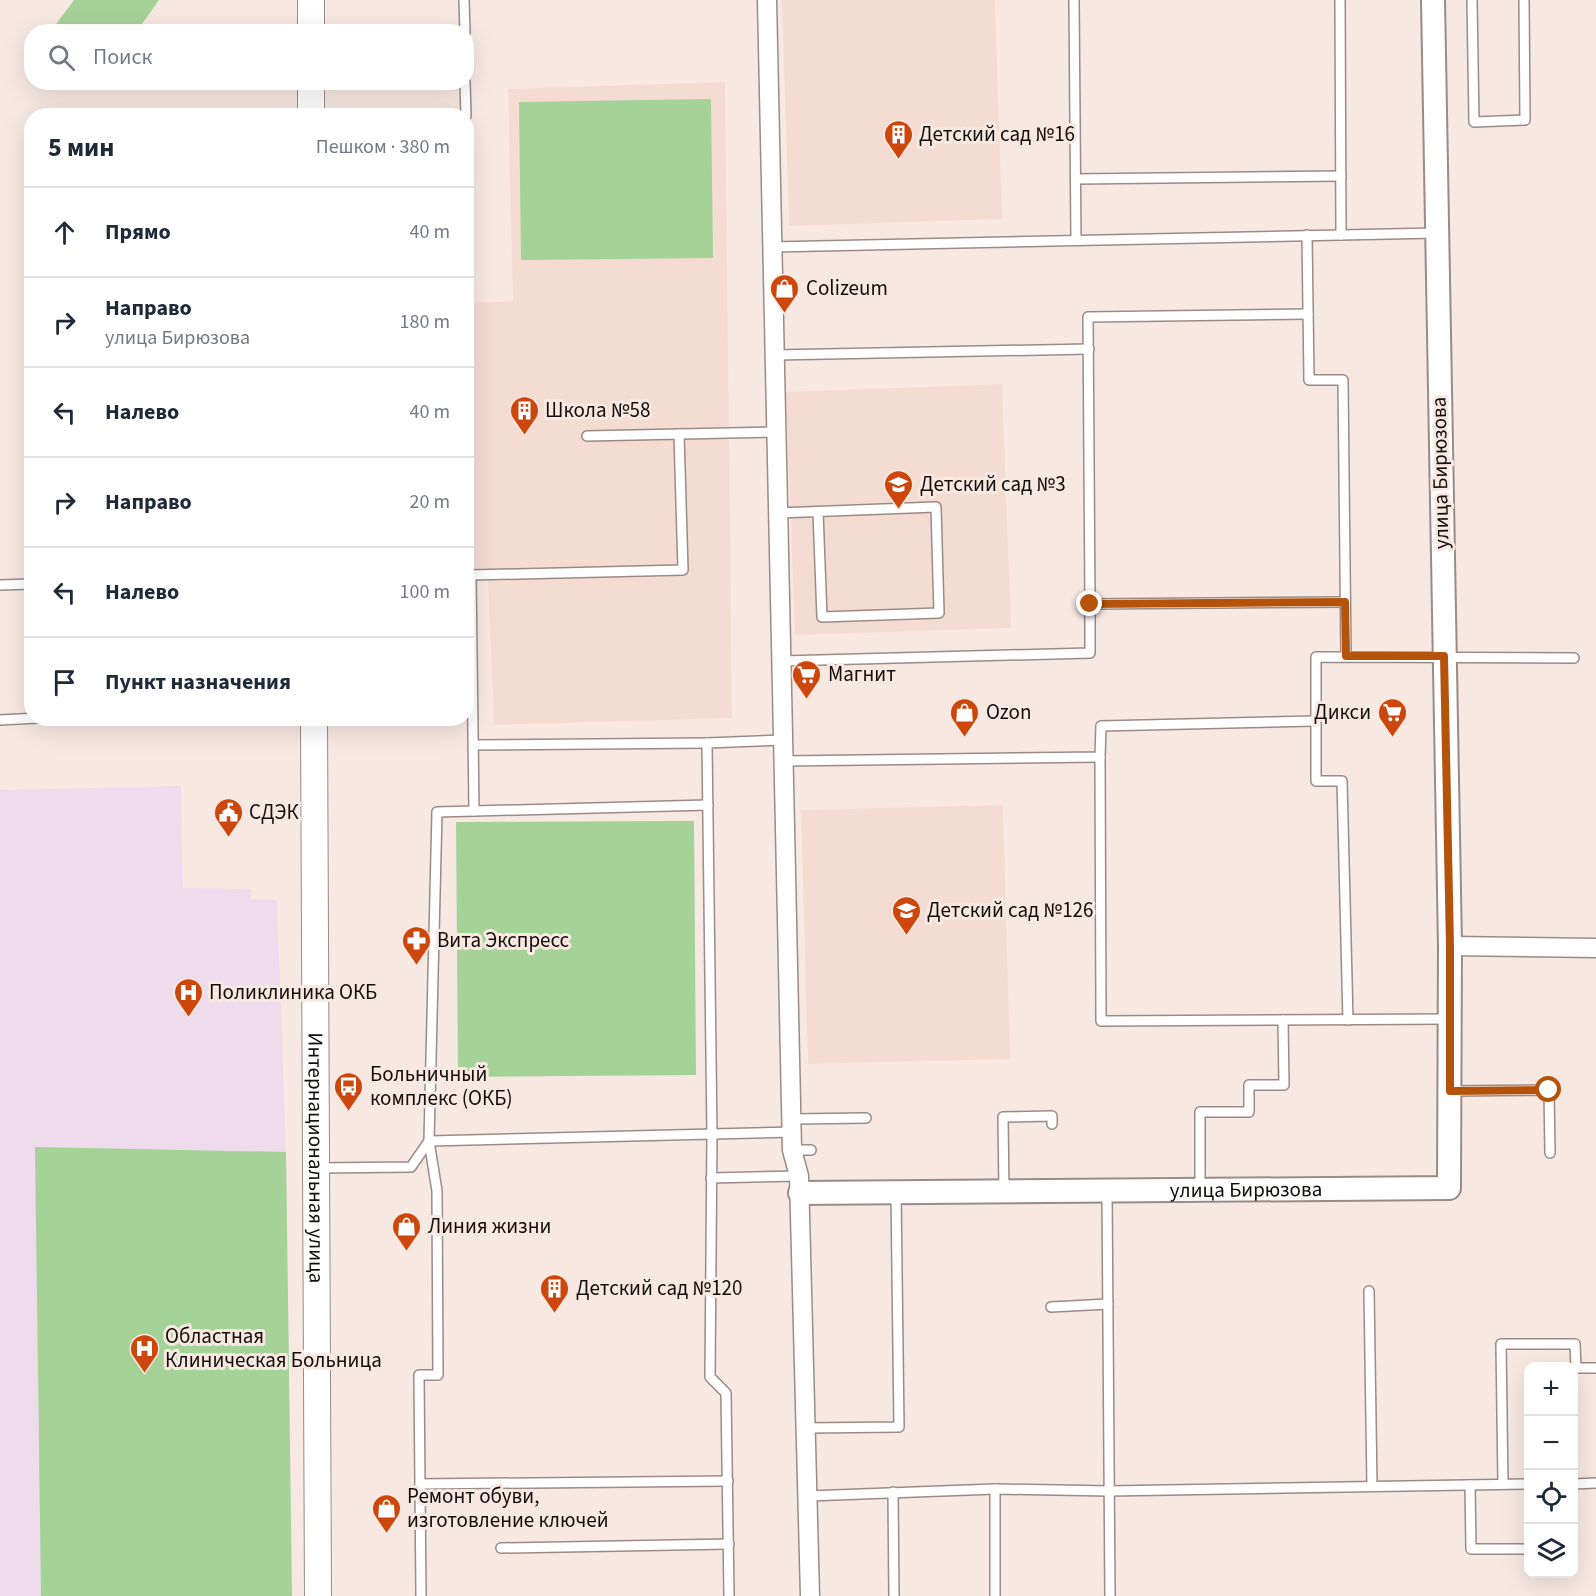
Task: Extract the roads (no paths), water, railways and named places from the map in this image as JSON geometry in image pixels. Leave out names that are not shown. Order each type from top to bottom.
[{"type":"main road","points":[[311,0],[311,24]]},
{"type":"main road","points":[[311,90],[311,108]]},
{"type":"main road","name":"Интернациональная улица","points":[[314,726],[318,1596]]},
{"type":"street","points":[[767,0],[792,1134],[800,1184],[810,1596]]},
{"type":"street","name":"улица Бирюзова","points":[[800,1184],[896,1192],[1449,1188],[1450,946],[1433,0]]},
{"type":"street","points":[[1450,946],[1596,948]]},
{"type":"lane","points":[[464,0],[465,24]]},
{"type":"lane","points":[[1074,0],[1076,240]]},
{"type":"lane","points":[[1340,0],[1341,235]]},
{"type":"lane","points":[[1472,0],[1474,122],[1525,120],[1524,0]]},
{"type":"lane","points":[[465,90],[466,108]]},
{"type":"lane","points":[[1076,179],[1341,176]]},
{"type":"lane","points":[[772,247],[1437,233]]},
{"type":"lane","points":[[1306,235],[1309,380],[1343,380],[1346,656]]},
{"type":"lane","points":[[782,660],[1090,652],[1088,317],[1308,314]]},
{"type":"lane","points":[[775,355],[1089,349]]},
{"type":"lane","points":[[587,436],[777,432]]},
{"type":"lane","points":[[474,575],[683,570],[679,434]]},
{"type":"lane","points":[[778,513],[936,507],[939,613],[822,617],[818,512]]},
{"type":"lane","points":[[0,585],[24,585]]},
{"type":"lane","points":[[1090,604],[1345,602]]},
{"type":"lane","points":[[1348,1020],[1341,781],[1316,781],[1314,721],[1316,657],[1574,658]]},
{"type":"lane","points":[[0,720],[24,719]]},
{"type":"lane","points":[[1314,721],[1101,726],[1101,1021],[1450,1019]]},
{"type":"lane","points":[[473,726],[474,811]]},
{"type":"lane","points":[[474,745],[783,740]]},
{"type":"lane","points":[[707,743],[712,1134],[710,1377],[726,1393],[729,1596]]},
{"type":"lane","points":[[784,761],[1100,757]]},
{"type":"lane","points":[[421,1596],[419,1375],[438,1375],[436,1191],[429,1141],[437,812],[708,805]]},
{"type":"lane","points":[[1200,1190],[1200,1112],[1249,1112],[1249,1085],[1284,1085],[1283,1020]]},
{"type":"lane","points":[[1450,1091],[1549,1090],[1550,1153]]},
{"type":"lane","points":[[1004,1192],[1003,1117],[1052,1116]]},
{"type":"lane","points":[[429,1141],[792,1134],[866,1118]]},
{"type":"lane","points":[[792,1134],[812,1150]]},
{"type":"lane","points":[[316,1168],[411,1167],[429,1141]]},
{"type":"lane","points":[[711,1178],[800,1184]]},
{"type":"lane","points":[[1107,1191],[1110,1596]]},
{"type":"lane","points":[[806,1428],[899,1427],[896,1192]]},
{"type":"lane","points":[[1369,1291],[1372,1486]]},
{"type":"lane","points":[[1051,1307],[1108,1304]]},
{"type":"lane","points":[[1503,1484],[1502,1344],[1575,1344],[1576,1368],[1596,1368]]},
{"type":"lane","points":[[420,1484],[728,1481]]},
{"type":"lane","points":[[1578,1484],[1596,1483]]},
{"type":"lane","points":[[807,1496],[995,1489],[1109,1491],[1524,1484]]},
{"type":"lane","points":[[1470,1485],[1471,1549],[1523,1549]]},
{"type":"lane","points":[[995,1489],[995,1596]]},
{"type":"lane","points":[[893,1492],[894,1596]]},
{"type":"lane","points":[[501,1548],[729,1544]]},
{"type":"place","name":"Детский сад №16","points":[[898,160]]},
{"type":"place","name":"Colizeum","points":[[785,314]]},
{"type":"place","name":"Школа №58","points":[[524,436]]},
{"type":"place","name":"Детский сад №3","points":[[899,510]]},
{"type":"place","name":"Магнит","points":[[807,700]]},
{"type":"place","name":"Ozon","points":[[965,738]]},
{"type":"place","name":"Дикси","points":[[1392,738]]},
{"type":"place","name":"СДЭК","points":[[228,838]]},
{"type":"place","name":"Детский сад №126","points":[[906,936]]},
{"type":"place","name":"Вита Экспресс","points":[[416,966]]},
{"type":"place","name":"Поликлиника ОКБ","points":[[188,1018]]},
{"type":"place","name":"Больничный комплекс (ОКБ)","points":[[349,1112]]},
{"type":"place","name":"Линия жизни","points":[[407,1252]]},
{"type":"place","name":"Детский сад №120","points":[[555,1314]]},
{"type":"place","name":"Областная Клиническая Больница","points":[[144,1374]]},
{"type":"place","name":"Ремонт обуви, изготовление ключей","points":[[386,1534]]}]
